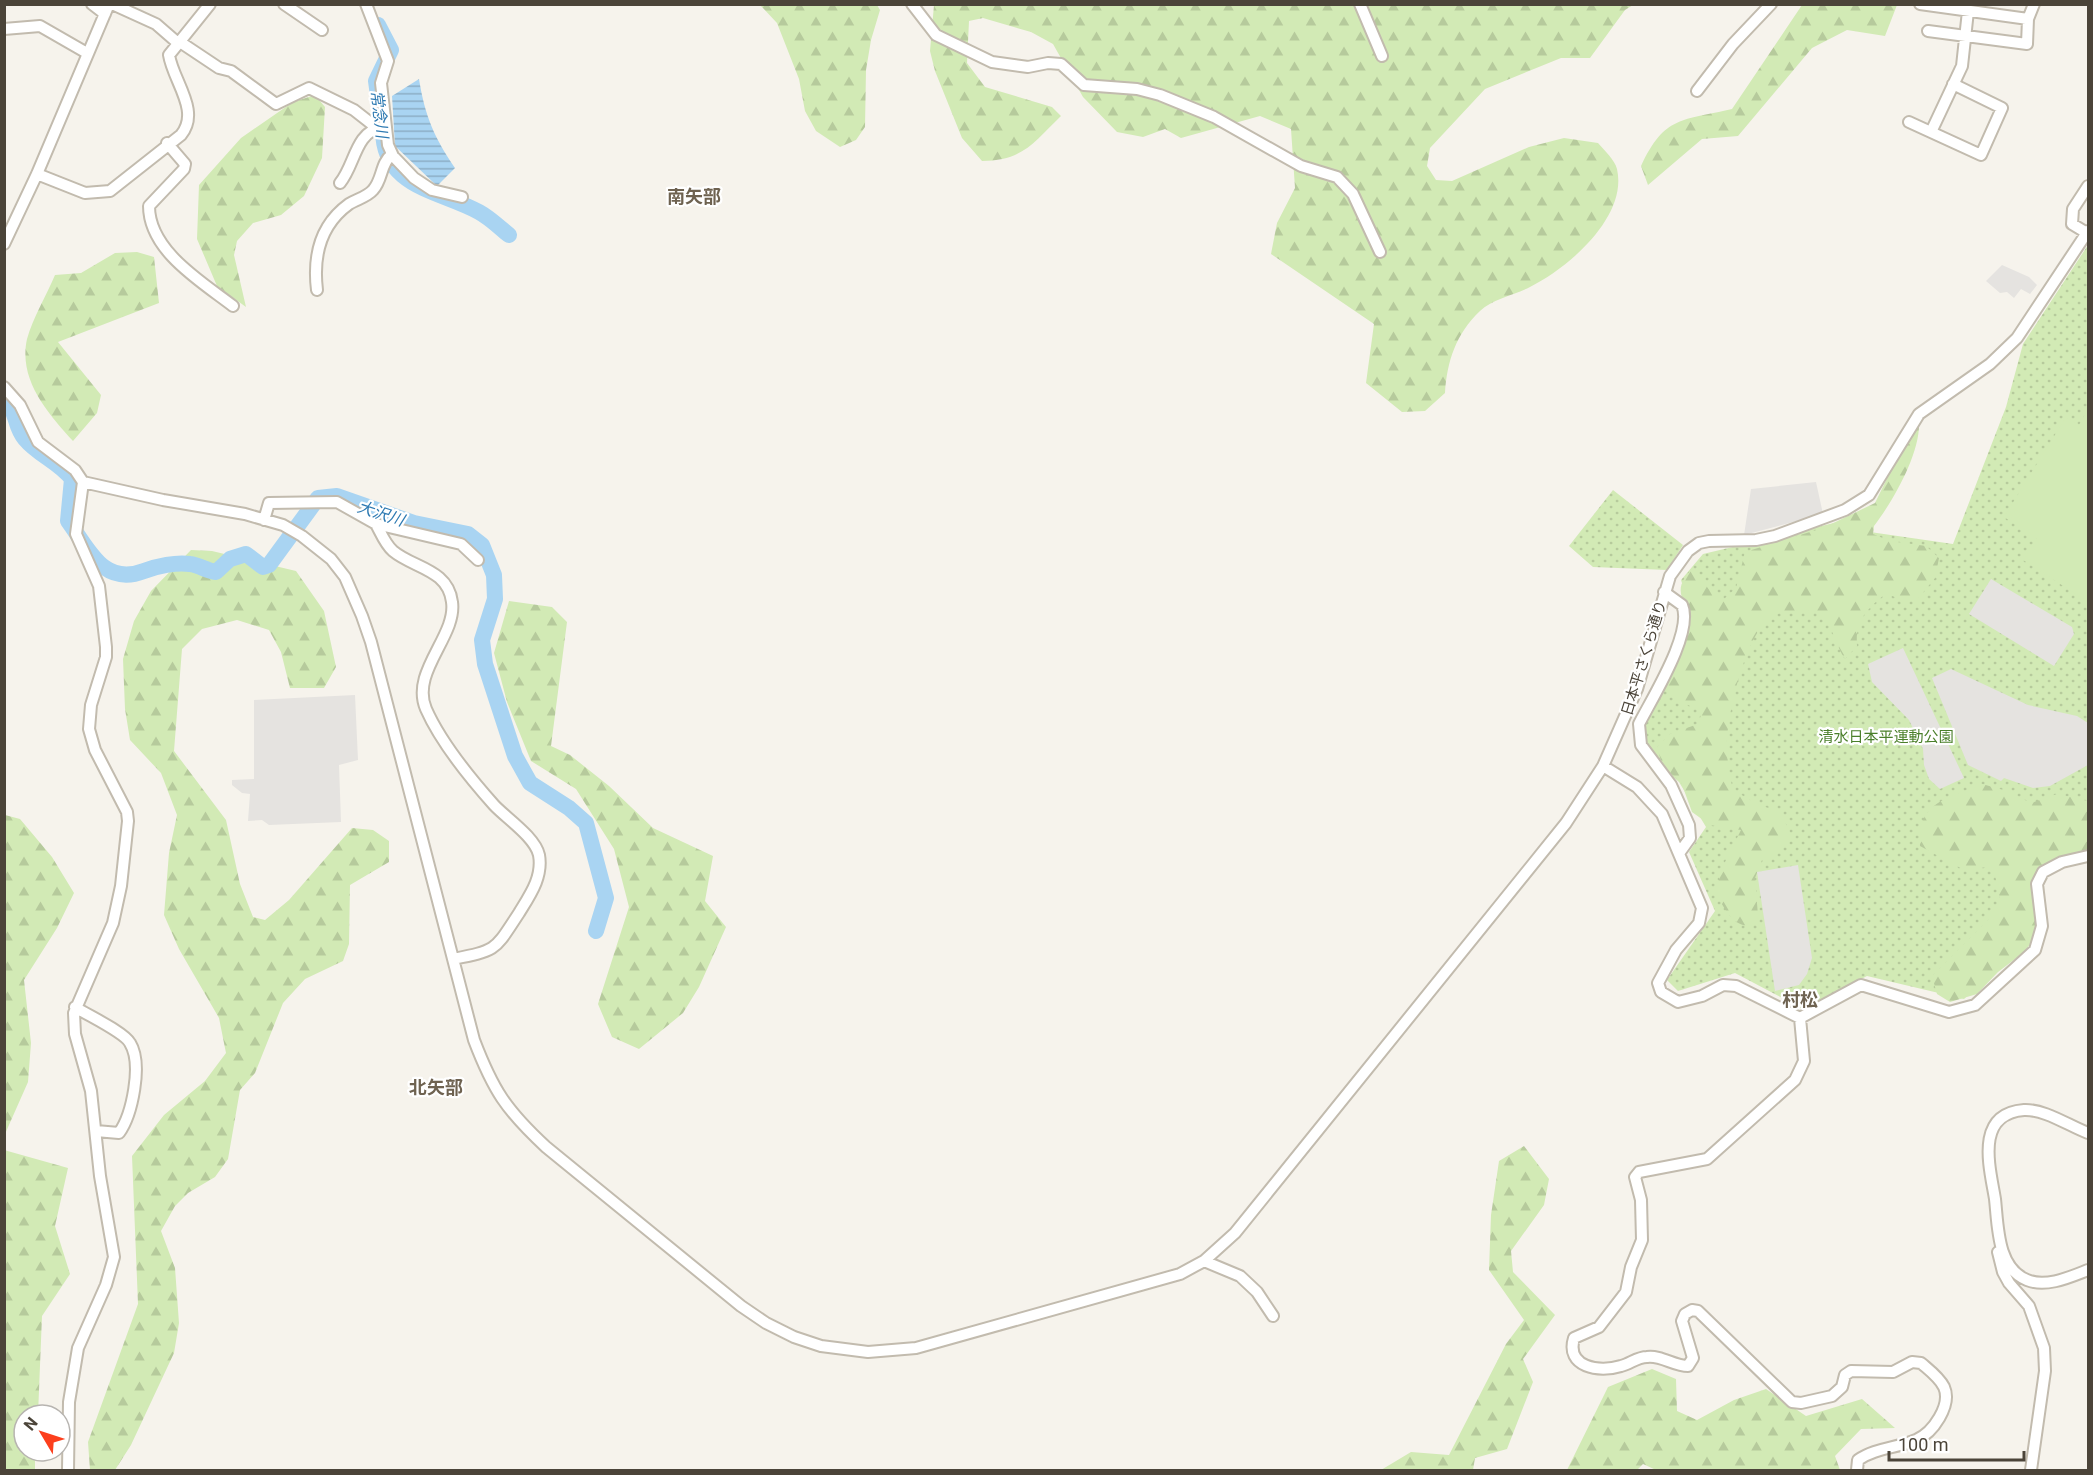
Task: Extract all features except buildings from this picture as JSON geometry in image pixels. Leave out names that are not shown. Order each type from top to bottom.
[{"type":"street","points":[[92,4],[156,24],[179,43],[219,68],[231,70],[276,104],[309,88],[382,127]]},
{"type":"street","points":[[37,174],[85,193],[110,191],[167,143],[181,135],[190,119],[184,97],[171,68],[169,55],[210,4]]},
{"type":"street","points":[[285,4],[322,30]]},
{"type":"street","points":[[366,4],[388,61],[381,83],[382,127],[392,154],[414,178],[432,190],[462,197]]},
{"type":"street","points":[[912,4],[936,35],[992,62],[1028,67],[1048,63],[1061,64],[1084,85],[1137,89],[1160,95],[1214,117],[1301,166],[1336,177],[1353,195],[1380,252]]},
{"type":"street","points":[[1360,4],[1382,56]]},
{"type":"street","points":[[1697,91],[1732,44],[1771,4]]},
{"type":"street","points":[[1920,4],[1976,9],[2028,19]]},
{"type":"street","points":[[1928,31],[2027,44],[2028,19],[2034,4]]},
{"type":"street","points":[[4,244],[37,174],[87,53],[109,8]]},
{"type":"street","points":[[1931,132],[1962,66],[1965,36],[1976,9]]},
{"type":"street","points":[[4,29],[39,26],[87,53]]},
{"type":"street","points":[[1909,122],[1981,155],[2002,108],[1953,84]]},
{"type":"street","points":[[340,183],[350,170],[362,140],[382,127]]},
{"type":"street","points":[[167,143],[185,164],[184,169],[149,206],[149,216],[164,247],[196,278],[233,306]]},
{"type":"street","points":[[317,290],[315,262],[322,238],[342,210],[373,190],[385,159],[392,154]]},
{"type":"street","points":[[2088,186],[2073,208],[2072,224],[2088,232]]},
{"type":"street","name":"日本平さくら通り","points":[[82,482],[283,525],[331,559],[353,592],[371,642],[474,1040],[498,1096],[516,1120],[741,1306],[765,1323],[820,1346],[868,1352],[916,1348],[1180,1274],[1204,1261],[1235,1233],[1559,832],[1603,766],[1637,689],[1664,592],[1677,563],[1699,543],[1756,540],[1775,536],[1845,510],[1869,495],[1919,414],[2004,351],[2029,322],[2088,232]]},
{"type":"street","points":[[4,387],[20,405],[38,442],[75,470],[82,482],[76,534],[99,586],[106,647],[106,657],[92,705],[89,729],[95,750],[126,812],[128,832],[113,923],[102,954],[75,1007],[75,1034],[86,1069],[96,1131],[100,1176],[114,1257],[106,1286],[78,1348],[69,1402],[68,1470]]},
{"type":"street","points":[[264,520],[269,502],[337,502],[376,524],[461,544],[478,560]]},
{"type":"street","points":[[376,524],[393,551],[438,577],[448,588],[452,601],[448,627],[427,671],[424,704],[435,729],[493,803],[534,843],[538,854],[537,880],[500,942],[486,953],[453,959]]},
{"type":"street","points":[[1664,592],[1682,605],[1685,620],[1682,637],[1639,724],[1639,734],[1645,753],[1671,785],[1689,825],[1690,838],[1680,852]]},
{"type":"street","points":[[1603,766],[1649,797],[1662,814],[1702,908],[1702,915],[1692,933],[1676,950],[1661,974],[1658,983],[1661,993],[1678,1002],[1702,996],[1724,985],[1736,986],[1800,1018]]},
{"type":"street","points":[[1800,1018],[1830,1004],[1861,985],[1949,1012],[1975,1005],[2036,950],[2042,926],[2037,884],[2043,872],[2062,862],[2088,856]]},
{"type":"street","points":[[75,1007],[123,1036],[130,1043],[134,1061],[134,1095],[125,1124],[119,1133],[96,1131]]},
{"type":"street","points":[[1800,1018],[1804,1061],[1794,1080],[1707,1159],[1639,1172],[1635,1177],[1641,1200],[1642,1240],[1631,1267],[1626,1292],[1599,1328],[1574,1338],[1572,1346],[1574,1357],[1582,1365],[1608,1369],[1648,1356],[1688,1366],[1693,1358],[1682,1321],[1692,1310],[1698,1311],[1724,1339],[1758,1367],[1771,1384],[1792,1402],[1801,1403],[1832,1396],[1842,1387],[1845,1375],[1851,1371],[1893,1372],[1912,1362],[1921,1363],[1944,1388],[1946,1402],[1940,1416],[1925,1435],[1916,1440],[1858,1460],[1857,1470]]},
{"type":"street","points":[[2088,1133],[2042,1113],[2026,1110],[2011,1113],[1997,1123],[1988,1143],[1988,1160],[2000,1240],[2004,1256],[2017,1274],[2027,1280],[2054,1282],[2088,1270]]},
{"type":"street","points":[[2000,1240],[1998,1255],[2003,1272],[2030,1306],[2044,1348],[2045,1371],[2031,1470]]},
{"type":"street","points":[[1204,1261],[1240,1276],[1257,1292],[1274,1316]]},
{"type":"green space","points":[[760,5],[877,5],[880,10],[871,40],[866,70],[865,127],[856,140],[840,147],[816,131],[805,111],[799,79],[777,23]]},
{"type":"green space","points":[[934,5],[1633,5],[1625,10],[1590,58],[1561,58],[1485,89],[1430,148],[1427,166],[1436,180],[1452,181],[1529,147],[1564,138],[1598,143],[1612,159],[1617,169],[1618,187],[1613,205],[1592,239],[1561,267],[1530,287],[1497,300],[1480,311],[1465,329],[1454,349],[1445,393],[1425,411],[1402,412],[1366,383],[1374,324],[1271,254],[1277,223],[1295,188],[1291,129],[1260,116],[1181,138],[1165,129],[1143,137],[1117,132],[1083,97],[1053,44],[1031,32],[983,18],[969,21],[967,63],[985,87],[1052,107],[1061,116],[1035,142],[1018,154],[1008,158],[982,161],[962,138],[935,71],[930,51]]},
{"type":"green space","points":[[1802,5],[1897,5],[1885,36],[1847,30],[1812,48],[1738,136],[1702,139],[1648,185],[1641,166],[1658,137],[1677,123],[1732,109]]},
{"type":"green space","points":[[315,95],[325,107],[322,158],[304,196],[281,215],[253,223],[237,241],[234,255],[246,307],[217,286],[197,239],[199,185],[241,138],[293,102]]},
{"type":"green space","name":"清水日本平運動公園","points":[[2088,245],[2088,843],[2056,848],[2024,883],[2023,943],[1964,999],[1867,976],[1803,1009],[1735,973],[1678,991],[1667,980],[1715,911],[1689,852],[1706,827],[1679,782],[1645,753],[1646,723],[1665,685],[1688,602],[1681,580],[1703,554],[1851,519],[1870,532],[1953,544],[2006,407],[2023,344]]},
{"type":"green space","points":[[137,252],[154,257],[159,303],[58,342],[101,395],[97,413],[73,441],[45,407],[31,382],[25,354],[27,339],[55,275],[81,273],[115,253]]},
{"type":"green space","points":[[2088,409],[2088,602],[2023,560],[2037,539],[2004,517],[2066,417],[2079,425]]},
{"type":"green space","points":[[1919,423],[1915,449],[1910,463],[1897,491],[1874,526],[1873,534],[1890,541],[1926,546],[1939,558],[1935,578],[1917,600],[1899,599],[1886,593],[1879,599],[1860,622],[1857,646],[1845,659],[1824,619],[1810,611],[1788,611],[1768,619],[1752,642],[1745,658],[1731,710],[1727,739],[1728,764],[1733,790],[1759,805],[1778,811],[1789,829],[1791,839],[1777,853],[1762,860],[1755,878],[1758,916],[1753,926],[1740,924],[1730,916],[1716,893],[1721,870],[1741,830],[1710,825],[1692,812],[1681,782],[1663,767],[1657,747],[1670,734],[1698,724],[1702,712],[1676,699],[1667,687],[1686,606],[1681,595],[1681,586],[1693,568],[1708,588],[1724,599],[1736,588],[1745,552],[1823,528],[1875,503],[1902,448]]},
{"type":"green space","points":[[1613,490],[1683,545],[1667,570],[1593,567],[1569,546]]},
{"type":"green space","points":[[191,550],[212,551],[296,571],[324,611],[336,667],[324,688],[290,688],[281,652],[269,630],[237,620],[202,629],[182,649],[174,751],[226,820],[240,884],[253,917],[265,920],[289,900],[352,828],[373,830],[389,841],[389,862],[350,885],[349,944],[343,961],[305,979],[283,1003],[255,1073],[240,1090],[228,1159],[215,1177],[188,1193],[175,1206],[161,1231],[175,1268],[179,1323],[174,1353],[131,1445],[115,1470],[90,1470],[88,1442],[138,1304],[132,1156],[164,1115],[205,1081],[226,1053],[219,1018],[179,949],[164,915],[169,853],[177,815],[161,773],[130,740],[125,709],[123,659],[134,621],[151,591]]},
{"type":"green space","points":[[509,601],[552,607],[567,622],[551,746],[570,755],[609,786],[653,828],[713,856],[705,901],[726,927],[699,987],[683,1013],[639,1049],[612,1037],[598,1004],[629,907],[614,849],[576,789],[531,761],[507,702],[494,653]]},
{"type":"green space","points":[[1982,784],[2007,791],[2031,803],[2057,794],[2088,801],[2088,852],[2047,863],[2034,886],[2037,936],[2023,953],[1998,972],[1977,994],[1950,1002],[1937,994],[1932,976],[1989,919],[2000,899],[1995,875],[1986,867],[1966,871],[1920,846],[1920,831],[1929,810],[1938,803]]},
{"type":"green space","points":[[5,815],[20,819],[52,857],[74,893],[57,928],[24,980],[31,1043],[28,1082],[5,1134]]},
{"type":"green space","points":[[1524,1146],[1549,1179],[1544,1205],[1511,1251],[1513,1272],[1555,1315],[1523,1359],[1533,1382],[1507,1449],[1475,1458],[1473,1470],[1381,1470],[1411,1452],[1449,1455],[1506,1344],[1524,1320],[1489,1270],[1491,1215],[1499,1161]]},
{"type":"green space","points":[[4,1150],[68,1168],[55,1226],[70,1274],[42,1316],[38,1403],[12,1403],[12,1463],[35,1463],[35,1470],[5,1470]]},
{"type":"green space","points":[[1652,1369],[1676,1379],[1677,1411],[1697,1420],[1734,1400],[1766,1389],[1806,1416],[1862,1399],[1895,1428],[1861,1429],[1835,1456],[1840,1470],[1656,1470],[1643,1464],[1637,1470],[1567,1470],[1608,1387]]},
{"type":"shaded area","points":[[2002,265],[2029,277],[2037,285],[2030,294],[2021,289],[2014,298],[2007,292],[2000,293],[1986,281]]},
{"type":"shaded area","points":[[1816,482],[1823,514],[1744,535],[1751,489]]},
{"type":"shaded area","points":[[1991,579],[2072,627],[2074,634],[2054,666],[1969,614]]},
{"type":"shaded area","points":[[1903,648],[1964,778],[1940,789],[1929,779],[1924,765],[1923,749],[1909,720],[1872,682],[1868,664]]},
{"type":"shaded area","points":[[1951,669],[2028,705],[2077,716],[2088,723],[2088,765],[2050,786],[2033,788],[2004,778],[2001,781],[1968,765],[1932,678]]},
{"type":"shaded area","points":[[355,695],[358,760],[339,765],[341,822],[269,825],[262,820],[248,821],[250,794],[242,793],[232,785],[232,780],[254,779],[254,700]]},
{"type":"shaded area","points":[[1798,865],[1812,958],[1807,974],[1799,985],[1775,991],[1757,872]]},
{"type":"water","points":[[419,79],[431,126],[455,168],[437,186],[395,146],[392,96]]},
{"type":"waterway","name":"常念川","points":[[378,25],[391,50],[376,81],[379,103]]},
{"type":"waterway","name":"常念川","points":[[383,128],[385,148],[392,163],[402,175],[431,192],[479,212],[509,235]]},
{"type":"waterway","name":"大沢川","points":[[4,397],[25,439],[72,479],[68,521],[98,562],[118,574],[130,575],[161,566],[179,564],[193,565],[216,572],[230,559],[246,554],[263,567],[269,565],[318,498],[337,496],[414,523],[468,534],[482,545],[494,575],[495,599],[482,640],[485,664],[515,756],[530,783],[569,808],[586,823],[606,898],[596,931]]},
{"type":"district","name":"南矢部","points":[[694,197]]},
{"type":"district","name":"村松","points":[[1800,1000]]},
{"type":"district","name":"北矢部","points":[[436,1088]]}]
